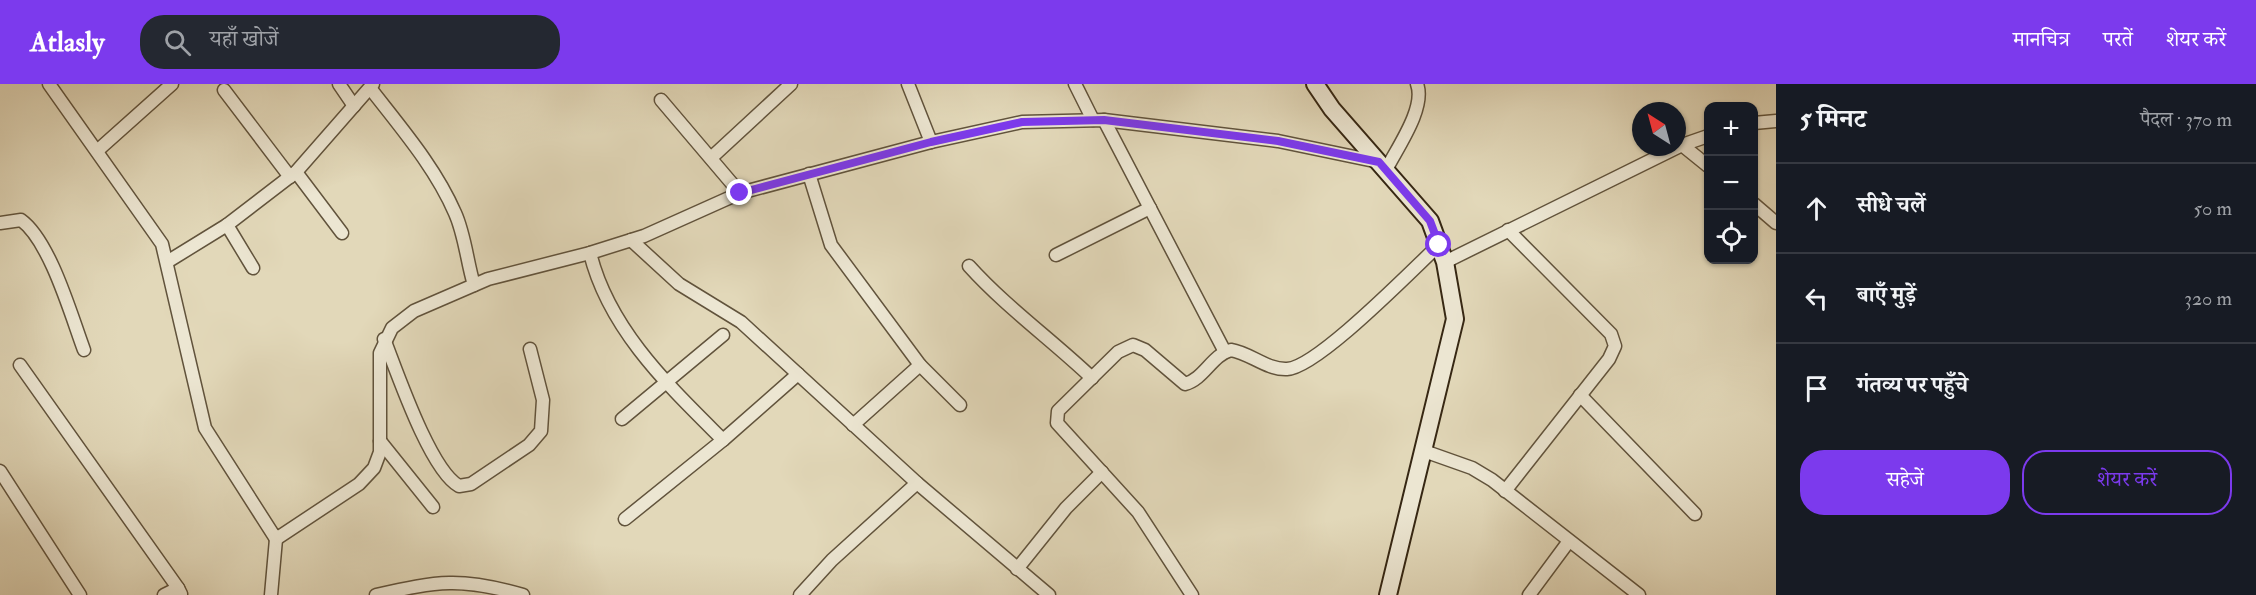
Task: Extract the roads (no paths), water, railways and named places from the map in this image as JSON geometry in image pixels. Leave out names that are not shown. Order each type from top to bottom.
[{"type":"main road","points":[[1315,84],[1332,109],[1430,221],[1445,262],[1455,319],[1424,451],[1386,594]]},
{"type":"street","points":[[49,84],[152,226],[162,244],[205,428],[276,539],[271,595]]},
{"type":"street","points":[[96,151],[172,84]]},
{"type":"street","points":[[339,84],[354,106]]},
{"type":"street","points":[[711,158],[791,84]]},
{"type":"street","points":[[908,84],[931,142]]},
{"type":"street","points":[[1075,84],[1150,208],[1225,352]]},
{"type":"street","points":[[276,539],[360,483],[374,468],[380,453],[380,353],[384,339],[392,328],[414,311],[474,285],[631,240],[740,193],[931,142],[1022,122],[1098,120],[1278,141],[1382,166],[1418,108],[1420,94],[1416,84]]},
{"type":"street","points":[[167,262],[227,225],[293,175],[372,86],[424,158],[443,189],[456,216],[474,285]]},
{"type":"street","points":[[224,90],[342,232]]},
{"type":"street","points":[[661,100],[740,193]]},
{"type":"street","points":[[1758,123],[1776,121]]},
{"type":"street","points":[[1686,144],[1704,137]]},
{"type":"street","points":[[1686,148],[1704,163]]},
{"type":"street","points":[[1445,262],[1659,156]]},
{"type":"street","points":[[809,174],[831,245],[920,364],[960,405]]},
{"type":"street","points":[[1758,207],[1776,223]]},
{"type":"street","points":[[1056,255],[1150,208]]},
{"type":"street","points":[[0,223],[21,220],[32,228],[54,273],[84,350]]},
{"type":"street","points":[[227,225],[253,268]]},
{"type":"street","points":[[1505,491],[1614,352],[1614,340],[1508,230]]},
{"type":"street","points":[[631,240],[679,284],[741,322],[916,483],[1049,595]]},
{"type":"street","points":[[1192,595],[1138,512],[1056,419],[1058,411],[1118,352],[1133,345],[1145,350],[1185,384],[1195,380],[1225,352],[1237,351],[1273,368],[1286,370],[1298,367],[1327,348],[1439,245]]},
{"type":"street","points":[[590,253],[596,276],[610,306],[665,383],[723,440]]},
{"type":"street","points":[[969,266],[997,296],[1051,339],[1092,378]]},
{"type":"street","points":[[622,419],[723,335]]},
{"type":"street","points":[[384,339],[427,442],[449,478],[459,486],[471,484],[529,445],[542,431],[543,400],[530,350]]},
{"type":"street","points":[[853,425],[920,364]]},
{"type":"street","points":[[20,365],[179,592],[164,595]]},
{"type":"street","points":[[625,519],[723,440],[798,374]]},
{"type":"street","points":[[1580,396],[1695,514]]},
{"type":"street","points":[[380,441],[433,507]]},
{"type":"street","points":[[1424,451],[1472,468],[1505,491],[1632,593]]},
{"type":"street","points":[[0,471],[80,595]]},
{"type":"street","points":[[1017,569],[1066,508],[1102,472]]},
{"type":"street","points":[[800,595],[832,560],[916,483]]},
{"type":"street","points":[[1529,595],[1569,541]]},
{"type":"street","points":[[376,595],[409,591],[444,581],[471,581],[523,595]]}]
